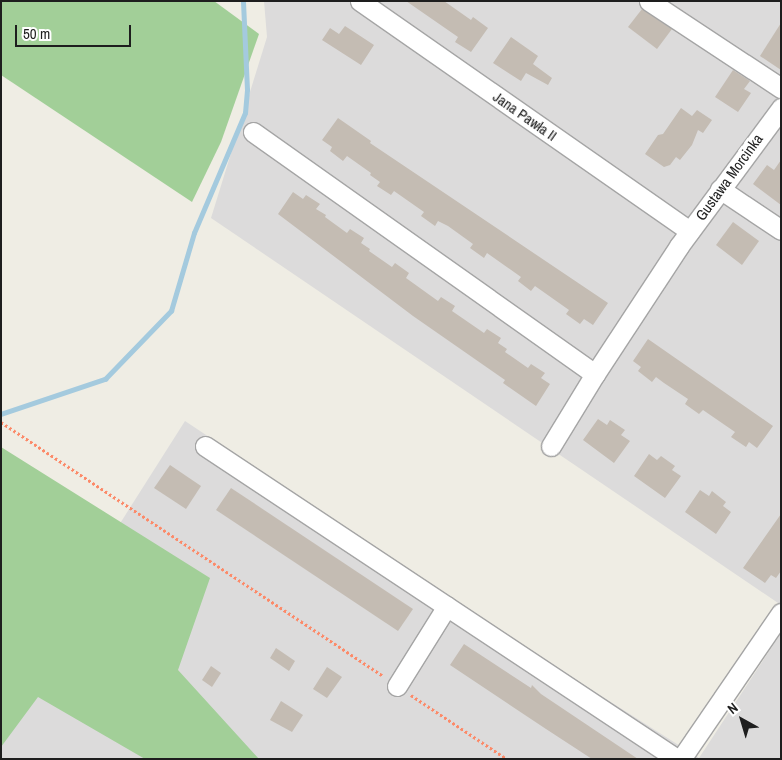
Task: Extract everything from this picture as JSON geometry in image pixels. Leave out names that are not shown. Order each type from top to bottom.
[{"type":"street","name":"Jana Pawła II","points":[[360,1],[684,239]]},
{"type":"street","points":[[649,1],[781,88]]},
{"type":"street","name":"Gustawa Morcinka","points":[[551,446],[595,374],[684,239],[781,108]]},
{"type":"street","points":[[253,132],[595,374]]},
{"type":"street","points":[[720,189],[781,230]]},
{"type":"street","points":[[205,446],[677,759]]},
{"type":"street","points":[[397,686],[447,606]]},
{"type":"street","points":[[681,759],[781,613]]},
{"type":"path","points":[[1,422],[507,759]]},
{"type":"shaded area","points":[[264,1],[781,1],[781,605],[211,218],[267,37]]},
{"type":"shaded area","points":[[185,421],[543,659],[699,758],[781,633],[781,759],[1,759],[1,711]]},
{"type":"green space","points":[[1,1],[214,1],[259,34],[221,142],[192,202],[1,75]]},
{"type":"green space","points":[[1,447],[210,578],[178,670],[259,759],[145,759],[38,697],[1,747]]},
{"type":"building","points":[[406,1],[444,1],[471,20],[473,17],[488,28],[471,52],[455,42],[458,37]]},
{"type":"building","points":[[642,9],[672,29],[657,49],[628,27]]},
{"type":"building","points":[[781,23],[781,70],[760,56]]},
{"type":"building","points":[[345,26],[374,45],[361,65],[322,40],[330,28],[339,34]]},
{"type":"building","points":[[511,37],[538,56],[533,64],[552,78],[548,85],[526,73],[521,81],[493,63]]},
{"type":"building","points":[[733,70],[750,81],[744,89],[751,93],[738,112],[715,97]]},
{"type":"building","points":[[681,108],[692,116],[697,110],[712,120],[703,133],[698,130],[692,145],[680,160],[676,157],[670,165],[664,167],[645,154],[658,135],[663,134]]},
{"type":"building","points":[[338,118],[371,141],[370,143],[608,303],[593,325],[584,319],[580,324],[566,314],[569,310],[535,286],[531,291],[518,281],[521,277],[487,253],[484,258],[470,248],[473,244],[448,226],[438,221],[435,226],[421,216],[424,212],[394,191],[391,195],[377,186],[380,182],[370,175],[371,173],[347,156],[343,161],[330,151],[332,147],[322,140]]},
{"type":"building","points":[[781,160],[781,205],[753,184],[767,165],[774,170]]},
{"type":"building","points":[[293,192],[303,199],[306,195],[320,204],[316,209],[326,215],[325,217],[347,233],[350,229],[364,238],[361,243],[370,249],[369,251],[392,267],[395,263],[409,273],[406,278],[438,301],[441,297],[455,306],[452,311],[484,333],[487,329],[501,338],[498,343],[507,349],[505,352],[528,368],[531,364],[545,373],[541,378],[550,384],[536,406],[503,383],[505,380],[413,316],[278,214]]},
{"type":"building","points":[[733,222],[759,241],[742,265],[716,245]]},
{"type":"building","points":[[648,339],[773,426],[757,448],[749,442],[746,447],[731,437],[735,432],[703,410],[699,414],[685,404],[688,399],[656,377],[652,382],[638,371],[641,367],[633,361]]},
{"type":"building","points":[[598,419],[607,425],[610,420],[625,430],[621,435],[630,441],[614,463],[583,440]]},
{"type":"building","points":[[649,454],[657,460],[661,456],[675,466],[672,470],[681,476],[665,498],[634,476]]},
{"type":"building","points":[[170,465],[201,486],[186,509],[154,488]]},
{"type":"building","points":[[231,488],[413,609],[398,631],[216,510]]},
{"type":"building","points":[[700,490],[709,496],[712,491],[726,502],[723,506],[731,512],[716,534],[685,512]]},
{"type":"building","points":[[781,514],[781,571],[776,578],[771,575],[765,583],[743,568]]},
{"type":"building","points":[[464,644],[531,688],[532,685],[541,694],[638,759],[592,759],[546,729],[450,665]]},
{"type":"building","points":[[276,648],[295,661],[289,671],[270,658]]},
{"type":"building","points":[[211,666],[221,673],[212,687],[202,680]]},
{"type":"building","points":[[327,667],[342,677],[327,698],[313,689]]},
{"type":"building","points":[[281,701],[303,715],[292,732],[270,720]]},
{"type":"waterway","points":[[1,414],[105,379],[171,311],[194,233],[245,113],[247,90],[243,1]]}]
